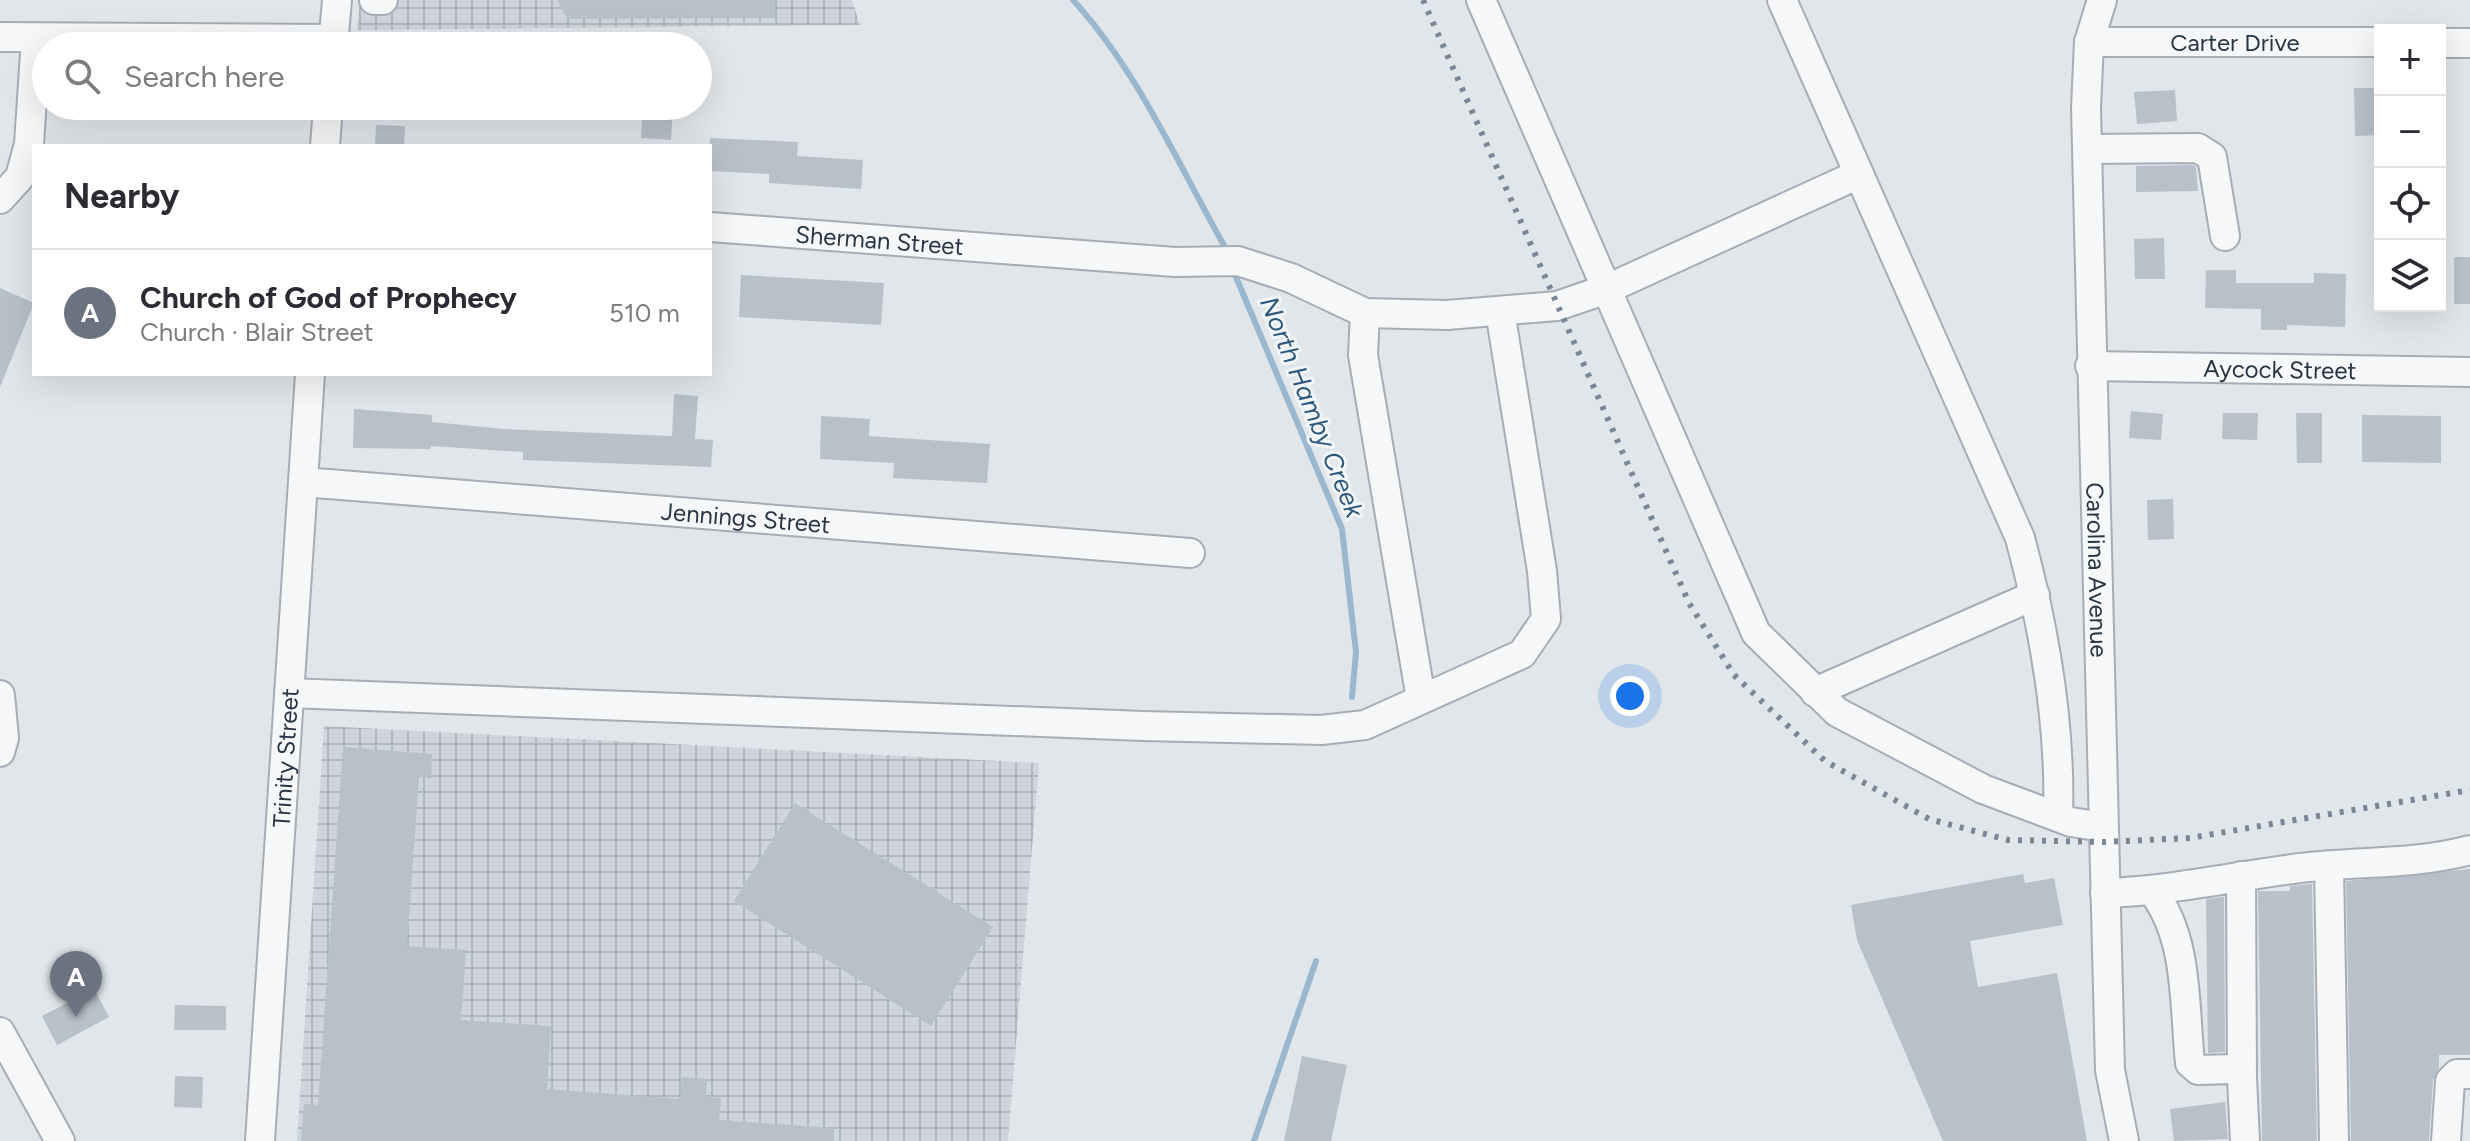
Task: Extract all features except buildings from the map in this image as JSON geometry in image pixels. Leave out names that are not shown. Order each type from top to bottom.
[{"type":"street","points":[[334,32],[337,0]]},
{"type":"street","points":[[374,0],[383,0]]},
{"type":"street","points":[[1481,0],[1756,633],[1837,712],[1983,789],[2058,817],[2103,827]]},
{"type":"street","points":[[1782,0],[2020,538],[2035,595],[2059,771],[2058,817]]},
{"type":"street","name":"Carolina Avenue","points":[[2102,0],[2089,42],[2090,366],[2110,1070],[2124,1141]]},
{"type":"street","points":[[0,37],[32,38]]},
{"type":"street","name":"Carter Drive","points":[[2089,42],[2374,42]]},
{"type":"street","points":[[2446,43],[2470,43]]},
{"type":"street","points":[[0,199],[20,177],[29,144],[32,99]]},
{"type":"street","points":[[325,144],[327,120]]},
{"type":"street","points":[[2088,149],[2198,148],[2212,157],[2225,236]]},
{"type":"street","points":[[1421,699],[1363,355],[1365,313],[1447,315],[1557,306],[1607,289],[1859,174]]},
{"type":"street","name":"Sherman Street","points":[[712,227],[1175,262],[1238,261],[1291,278],[1365,313]]},
{"type":"street","points":[[289,693],[1321,730],[1365,725],[1522,654],[1546,619],[1542,571],[1500,311]]},
{"type":"street","name":"Aycock Street","points":[[2090,366],[2470,372]]},
{"type":"street","name":"Trinity Street","points":[[260,1141],[310,376]]},
{"type":"street","name":"Jennings Street","points":[[303,482],[1190,553]]},
{"type":"street","points":[[1815,692],[2035,595]]},
{"type":"street","points":[[0,695],[4,738],[0,752]]},
{"type":"street","points":[[2105,893],[2153,892],[2241,876],[2364,866],[2470,850]]},
{"type":"street","points":[[2329,867],[2334,1141]]},
{"type":"street","points":[[2241,876],[2245,1141]]},
{"type":"street","points":[[2153,892],[2170,914],[2177,941],[2190,1063],[2198,1070],[2234,1069],[2242,1078]]},
{"type":"street","points":[[0,1032],[60,1141]]},
{"type":"street","points":[[2455,1125],[2450,1081],[2457,1074],[2470,1074]]},
{"type":"shaded area","points":[[360,0],[852,0],[860,25],[357,30]]},
{"type":"shaded area","points":[[324,726],[1039,763],[1008,1141],[297,1141]]},
{"type":"waterway","name":"North Hamby Creek","points":[[1073,0],[1138,88],[1226,249]]},
{"type":"waterway","name":"North Hamby Creek","points":[[1236,277],[1342,529],[1356,652],[1352,697]]},
{"type":"waterway","name":"North Hamby Creek","points":[[1254,1141],[1316,961]]},
{"type":"railway","points":[[1423,0],[1689,603],[1734,675],[1825,761],[1929,819],[2008,840],[2104,842],[2190,838],[2470,790]]},
{"type":"place","name":"Church of God of Prophecy","points":[[76,1017]]}]
